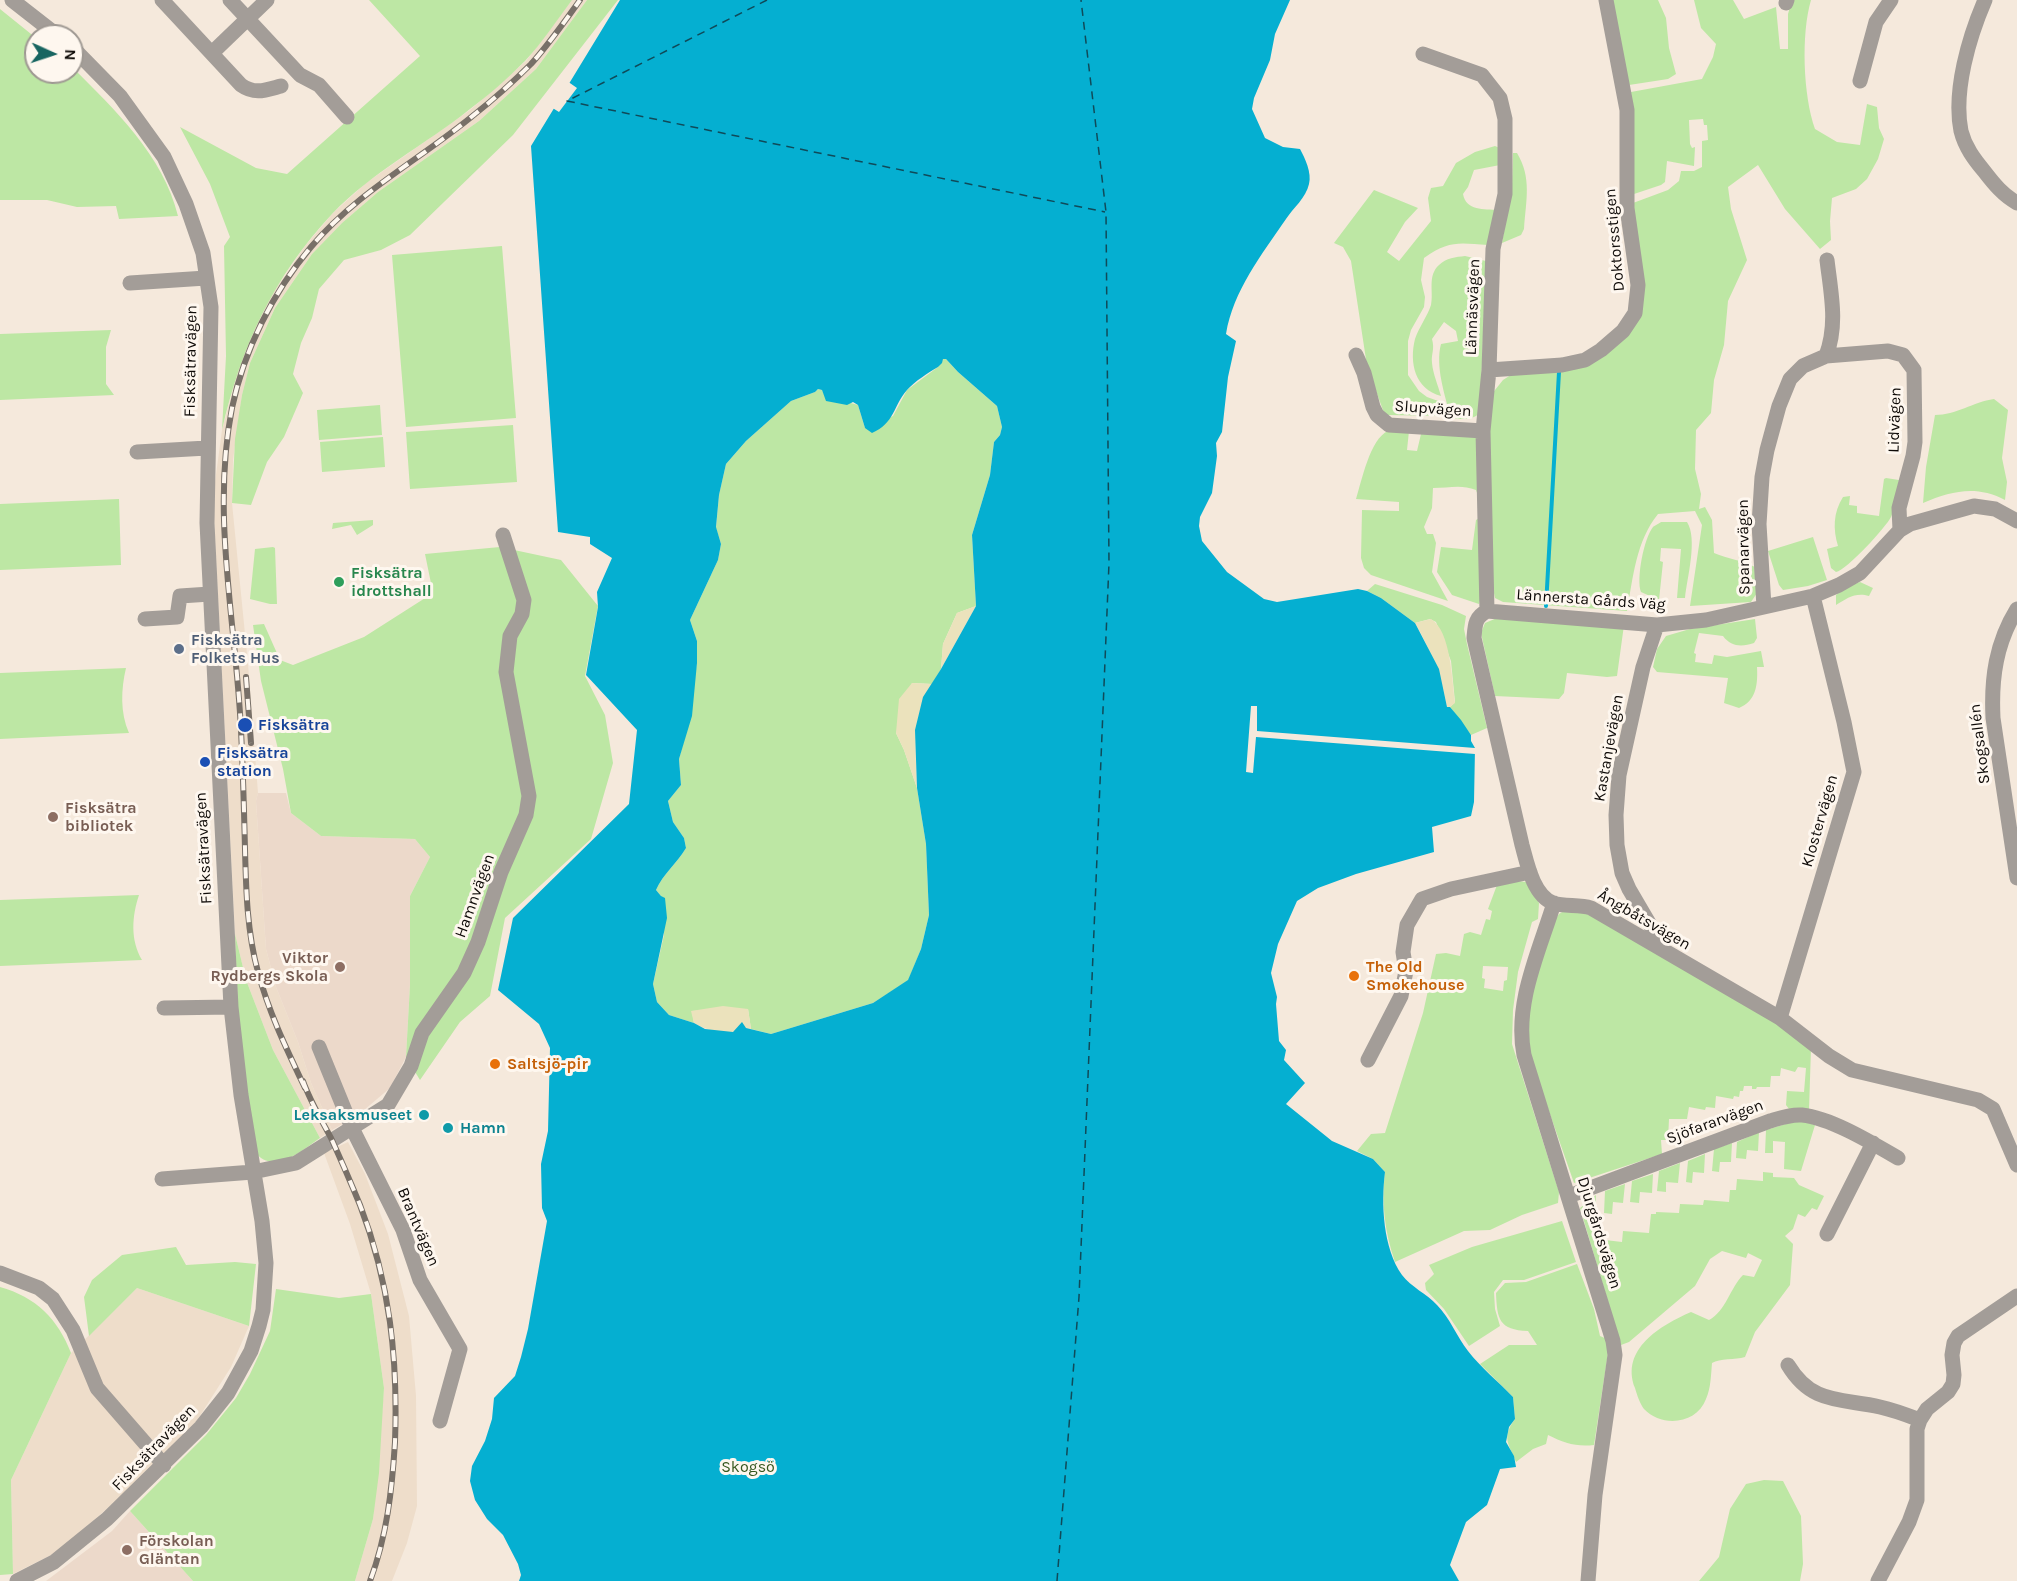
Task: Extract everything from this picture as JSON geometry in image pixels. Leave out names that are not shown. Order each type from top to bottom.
[{"type":"street","points":[[12,0],[43,24]]},
{"type":"street","points":[[162,0],[213,52],[241,85],[248,90],[258,92],[281,86]]},
{"type":"street","points":[[230,0],[300,75],[319,85],[347,117]]},
{"type":"street","points":[[213,52],[267,0]]},
{"type":"street","name":"Doktorsstigen","points":[[1489,370],[1562,365],[1585,360],[1601,350],[1623,330],[1635,313],[1638,285],[1627,208],[1627,110],[1606,0]]},
{"type":"street","points":[[1860,81],[1876,22],[1891,0]]},
{"type":"street","points":[[1985,0],[1978,15],[1963,72],[1960,104],[1961,131],[1970,153],[1995,186],[2017,203]]},
{"type":"street","name":"Lännäsvägen","points":[[1423,54],[1482,75],[1500,98],[1504,108],[1505,194],[1493,249],[1489,370],[1483,430],[1487,611]]},
{"type":"street","name":"Fisksätravägen","points":[[17,1581],[54,1562],[108,1520],[201,1427],[228,1393],[251,1351],[260,1326],[266,1263],[262,1221],[241,1095],[231,1007],[210,594],[207,448],[211,306],[203,253],[186,204],[164,157],[120,96],[84,60]]},
{"type":"street","points":[[1826,356],[1832,339],[1833,319],[1827,260]]},
{"type":"street","points":[[130,283],[206,278]]},
{"type":"street","name":"Lidvägen","points":[[1826,356],[1888,351],[1903,355],[1914,370],[1915,442],[1899,508],[1900,530]]},
{"type":"street","name":"Slupvägen","points":[[1356,355],[1364,373],[1373,407],[1383,422],[1389,425],[1483,430]]},
{"type":"street","name":"Spanarvägen","points":[[1764,607],[1759,524],[1762,477],[1767,450],[1779,406],[1790,379],[1803,366],[1826,356]]},
{"type":"street","points":[[137,452],[207,448]]},
{"type":"street","name":"Lännersta Gårds Väg","points":[[1487,611],[1657,625],[1706,620],[1813,596],[1853,578],[1900,530],[1910,524],[1974,506],[1995,509],[2017,521]]},
{"type":"street","name":"Hamnvägen","points":[[162,1179],[253,1172],[296,1163],[388,1105],[411,1066],[422,1033],[464,973],[478,942],[501,872],[526,814],[529,796],[506,672],[510,636],[522,614],[524,600],[504,535]]},
{"type":"street","points":[[145,619],[177,617],[180,596],[210,594]]},
{"type":"street","name":"Klostervägen","points":[[1780,1018],[1854,772],[1813,596]]},
{"type":"street","name":"Skogsallén","points":[[2017,609],[1998,649],[1992,679],[1993,718],[2017,878]]},
{"type":"street","points":[[1487,611],[1478,616],[1474,638],[1530,872],[1542,893],[1554,903]]},
{"type":"street","name":"Kastanjevägen","points":[[1652,943],[1653,930],[1622,873],[1617,845],[1616,815],[1619,775],[1643,667],[1657,625]]},
{"type":"street","points":[[1368,1060],[1401,996],[1406,971],[1403,952],[1407,925],[1422,899],[1451,889],[1530,872]]},
{"type":"street","name":"Ångbåtsvägen","points":[[1554,903],[1580,905],[1591,909],[1652,943],[1780,1018],[1829,1056],[1852,1070],[1978,1100],[1993,1109],[2017,1165]]},
{"type":"street","name":"Djurgårdsvägen","points":[[1554,903],[1526,995],[1520,1028],[1530,1074],[1613,1341],[1615,1355],[1595,1495],[1588,1581]]},
{"type":"street","points":[[164,1008],[231,1007]]},
{"type":"street","name":"Brantvägen","points":[[319,1047],[352,1128],[403,1230],[420,1280],[460,1349],[440,1421]]},
{"type":"street","name":"Sjöfararvägen","points":[[1569,1196],[1770,1121],[1793,1115],[1811,1116],[1872,1143],[1898,1158]]},
{"type":"street","points":[[1827,1234],[1872,1143]]},
{"type":"street","points":[[0,1273],[39,1288],[53,1299],[73,1330],[97,1388],[164,1465]]},
{"type":"street","points":[[1878,1581],[1909,1522],[1917,1500],[1917,1429],[1927,1409],[1948,1392],[1953,1384],[1954,1343],[1958,1336],[2017,1296]]},
{"type":"street","points":[[1788,1365],[1803,1384],[1831,1404],[1878,1406],[1920,1420]]},
{"type":"shaded area","points":[[572,0],[587,0],[536,69],[479,121],[378,192],[342,223],[312,254],[275,308],[250,363],[242,395],[233,460],[232,503],[258,793],[256,801],[266,949],[276,987],[298,1042],[311,1083],[332,1130],[320,1138],[273,1050],[246,980],[235,934],[213,497],[222,430],[241,359],[266,303],[305,246],[333,213],[366,183],[470,110],[526,61]]},
{"type":"shaded area","name":"Viktor Rydbergs Skola","points":[[258,793],[286,793],[291,813],[321,836],[415,839],[430,857],[410,896],[410,985],[406,1057],[390,1088],[357,1116],[332,1130],[311,1083],[298,1042],[276,987],[266,949],[256,801]]},
{"type":"shaded area","points":[[348,1142],[365,1174],[388,1234],[409,1316],[416,1396],[417,1506],[407,1543],[392,1581],[355,1581],[373,1519],[384,1388],[371,1294],[350,1224],[324,1153]]},
{"type":"shaded area","points":[[137,1288],[249,1326],[231,1367],[196,1422],[123,1494],[61,1550],[13,1574],[11,1480],[71,1353]]},
{"type":"shaded area","name":"Förskolan Gläntan","points":[[130,1511],[193,1581],[46,1581],[112,1531]]},
{"type":"green space","points":[[369,0],[572,0],[531,54],[505,80],[453,122],[364,185],[332,214],[311,238],[276,288],[262,314],[239,370],[222,430],[226,356],[224,246],[230,237],[210,184],[180,127],[256,168],[287,174],[420,56]]},
{"type":"green space","points":[[587,0],[618,0],[513,135],[410,235],[381,250],[344,260],[319,289],[293,374],[303,393],[284,437],[267,462],[251,505],[232,503],[235,439],[250,363],[275,308],[312,254],[342,223],[378,192],[479,121],[536,69]]},
{"type":"green space","points":[[1611,0],[1658,0],[1666,18],[1669,48],[1676,74],[1668,79],[1629,85]]},
{"type":"green space","points":[[1694,0],[1733,0],[1744,19],[1776,7],[1780,49],[1788,49],[1788,14],[1792,0],[1811,0],[1806,30],[1805,64],[1808,99],[1815,129],[1837,142],[1860,145],[1867,104],[1877,107],[1879,128],[1884,139],[1878,159],[1867,179],[1856,189],[1832,198],[1831,240],[1820,249],[1785,209],[1758,165],[1728,187],[1731,209],[1747,260],[1728,301],[1724,345],[1714,380],[1711,413],[1696,430],[1695,469],[1701,494],[1699,509],[1705,507],[1712,520],[1714,553],[1755,567],[1757,593],[1751,602],[1690,606],[1702,525],[1695,511],[1658,514],[1645,536],[1636,560],[1627,611],[1503,602],[1495,598],[1491,579],[1488,440],[1491,395],[1503,380],[1517,371],[1570,368],[1639,317],[1633,203],[1668,190],[1679,181],[1681,171],[1694,171],[1702,167],[1702,141],[1708,140],[1707,125],[1704,125],[1703,119],[1689,120],[1690,144],[1692,148],[1695,147],[1694,166],[1667,161],[1665,182],[1634,194],[1631,92],[1702,79],[1713,57],[1716,44],[1701,28]]},
{"type":"green space","points":[[0,9],[24,28],[24,84],[84,84],[84,79],[136,135],[149,153],[171,194],[178,216],[119,219],[116,206],[77,207],[47,200],[0,200]]},
{"type":"green space","points":[[1495,146],[1502,149],[1500,165],[1474,170],[1463,194],[1468,204],[1472,206],[1498,210],[1488,245],[1448,245],[1424,258],[1421,280],[1425,297],[1424,307],[1411,330],[1408,341],[1408,375],[1419,391],[1441,402],[1444,416],[1388,415],[1384,413],[1367,366],[1351,261],[1343,247],[1334,243],[1374,190],[1418,208],[1405,222],[1387,252],[1399,261],[1431,221],[1428,198],[1431,188],[1443,186],[1456,163],[1475,152]]},
{"type":"green space","points":[[1513,153],[1517,153],[1525,171],[1527,199],[1524,229],[1521,235],[1502,243],[1512,184]]},
{"type":"green space","points":[[502,246],[516,418],[406,427],[392,255]]},
{"type":"green space","points":[[1465,256],[1486,261],[1480,413],[1463,419],[1451,418],[1439,362],[1441,344],[1458,341],[1456,331],[1444,322],[1432,339],[1433,367],[1441,396],[1425,388],[1420,381],[1414,366],[1413,348],[1431,305],[1432,279],[1435,269],[1448,259]]},
{"type":"green space","points":[[111,330],[106,347],[106,384],[114,395],[0,400],[0,334]]},
{"type":"green space","points":[[943,359],[946,359],[997,406],[1002,427],[1000,435],[994,442],[990,475],[972,535],[976,606],[957,613],[943,644],[941,669],[932,684],[912,683],[896,733],[917,788],[926,844],[929,915],[921,949],[908,981],[873,1003],[771,1034],[751,1029],[748,1009],[692,1011],[694,1023],[669,1015],[657,1002],[653,984],[664,935],[661,896],[656,890],[686,848],[684,838],[673,822],[668,801],[681,785],[679,759],[697,663],[697,641],[690,620],[718,560],[721,544],[716,528],[719,495],[726,464],[746,441],[791,401],[818,389],[822,390],[825,396],[858,405],[865,428],[893,416],[907,390],[938,367]]},
{"type":"green space","points":[[1994,399],[2008,410],[2002,458],[2007,482],[2005,500],[1984,492],[1964,491],[1923,503],[1926,467],[1935,415],[1950,413]]},
{"type":"green space","points":[[380,405],[382,435],[319,440],[317,410]]},
{"type":"green space","points":[[513,425],[517,482],[410,489],[406,432]]},
{"type":"green space","points":[[1388,431],[1409,431],[1407,450],[1417,451],[1421,434],[1478,437],[1479,498],[1476,490],[1471,488],[1433,488],[1432,508],[1424,527],[1427,534],[1433,534],[1436,543],[1432,572],[1448,601],[1371,575],[1364,568],[1361,558],[1362,510],[1399,511],[1399,502],[1356,499],[1376,442]]},
{"type":"green space","points":[[383,437],[385,467],[322,472],[320,442]]},
{"type":"green space","points":[[1886,478],[1899,480],[1891,517],[1857,556],[1836,572],[1831,568],[1827,549],[1838,546],[1835,521],[1837,509],[1843,497],[1850,496],[1849,505],[1857,506],[1857,513],[1879,516]]},
{"type":"green space","points":[[119,499],[121,565],[0,570],[0,504]]},
{"type":"green space","points":[[1481,517],[1479,604],[1452,595],[1437,572],[1441,547],[1472,550],[1476,520]]},
{"type":"green space","points":[[373,520],[373,525],[357,535],[351,525],[332,529],[333,523]]},
{"type":"green space","points":[[1661,522],[1687,522],[1690,529],[1692,548],[1685,598],[1677,598],[1681,549],[1661,548],[1660,561],[1663,562],[1659,600],[1641,592],[1640,569],[1644,549],[1653,527]]},
{"type":"green space","points":[[1813,537],[1827,580],[1783,590],[1779,585],[1768,551]]},
{"type":"green space","points":[[500,547],[561,560],[598,606],[585,676],[605,715],[613,763],[591,839],[505,918],[490,996],[460,1022],[420,1080],[406,1057],[410,985],[410,896],[430,857],[415,839],[321,836],[291,813],[283,769],[261,681],[253,625],[264,624],[280,660],[293,665],[364,637],[433,593],[425,554]]},
{"type":"green space","points":[[275,548],[277,604],[250,599],[255,549]]},
{"type":"green space","points":[[1860,582],[1873,588],[1869,596],[1856,595],[1836,605],[1836,595],[1848,586]]},
{"type":"green space","points":[[1375,584],[1442,605],[1466,616],[1464,629],[1487,728],[1471,735],[1450,707],[1455,702],[1451,661],[1436,622],[1430,619],[1415,623],[1381,598],[1367,591]]},
{"type":"green space","points":[[1497,618],[1624,625],[1617,676],[1567,673],[1564,693],[1559,699],[1495,696],[1481,633],[1485,623]]},
{"type":"green space","points":[[1755,619],[1757,638],[1754,643],[1737,645],[1723,636],[1699,633],[1694,653],[1696,654],[1695,662],[1712,664],[1714,655],[1727,657],[1761,651],[1764,667],[1757,667],[1755,692],[1745,705],[1739,708],[1724,703],[1728,678],[1657,672],[1653,667],[1657,649],[1666,636],[1690,629]]},
{"type":"green space","points":[[126,668],[122,701],[129,733],[0,739],[0,673]]},
{"type":"green space","points":[[1518,881],[1526,882],[1539,903],[1538,919],[1532,922],[1518,972],[1513,1010],[1512,1044],[1559,1192],[1558,1203],[1522,1215],[1490,1230],[1464,1231],[1395,1262],[1385,1218],[1383,1195],[1385,1172],[1373,1159],[1357,1151],[1371,1134],[1385,1133],[1423,1013],[1436,954],[1446,953],[1460,956],[1464,934],[1470,932],[1481,935],[1486,919],[1490,920],[1492,911],[1488,909],[1497,885]],"holes":[[[1483,966],[1508,967],[1503,991],[1484,988]]]},
{"type":"green space","points":[[139,895],[133,928],[135,944],[142,960],[0,966],[0,900]]},
{"type":"green space","points":[[1565,910],[1586,912],[1755,1007],[1811,1048],[1809,1110],[1789,1109],[1786,1105],[1787,1091],[1804,1092],[1806,1068],[1798,1067],[1795,1072],[1781,1068],[1780,1076],[1771,1076],[1770,1087],[1752,1089],[1752,1086],[1744,1086],[1739,1097],[1734,1096],[1733,1099],[1716,1096],[1715,1108],[1706,1107],[1705,1110],[1689,1107],[1687,1119],[1669,1119],[1668,1140],[1661,1140],[1662,1154],[1574,1183],[1529,1054],[1526,1012],[1554,921]]},
{"type":"green space","points":[[235,934],[246,980],[273,1050],[320,1138],[295,1155],[278,1162],[261,1158],[254,1151],[238,1011]]},
{"type":"green space","points":[[1799,1120],[1815,1125],[1801,1171],[1784,1169],[1785,1142],[1773,1141],[1773,1153],[1765,1153],[1766,1130]]},
{"type":"green space","points":[[1759,1132],[1758,1151],[1747,1150],[1746,1159],[1736,1158],[1737,1142]]},
{"type":"green space","points":[[1732,1143],[1731,1162],[1720,1162],[1719,1172],[1712,1171],[1714,1149]]},
{"type":"green space","points":[[1705,1154],[1704,1173],[1693,1172],[1692,1183],[1686,1182],[1688,1161]]},
{"type":"green space","points":[[1680,1163],[1678,1183],[1666,1182],[1666,1192],[1657,1191],[1659,1171]]},
{"type":"green space","points":[[1763,1172],[1773,1173],[1773,1177],[1794,1178],[1799,1185],[1824,1196],[1817,1210],[1812,1208],[1805,1217],[1798,1214],[1793,1229],[1785,1236],[1793,1244],[1790,1285],[1755,1332],[1745,1357],[1712,1363],[1706,1399],[1695,1414],[1678,1420],[1660,1419],[1644,1409],[1637,1394],[1632,1374],[1633,1362],[1638,1350],[1656,1331],[1691,1312],[1709,1320],[1715,1316],[1743,1275],[1754,1277],[1762,1260],[1748,1253],[1746,1258],[1722,1251],[1710,1259],[1695,1286],[1629,1342],[1621,1345],[1580,1208],[1596,1195],[1594,1236],[1622,1242],[1623,1231],[1649,1233],[1651,1214],[1656,1214],[1656,1212],[1679,1213],[1680,1204],[1703,1205],[1704,1200],[1729,1202],[1730,1190],[1736,1190],[1737,1179],[1763,1181]]},
{"type":"green space","points":[[1653,1174],[1652,1193],[1640,1192],[1639,1203],[1630,1202],[1632,1181]]},
{"type":"green space","points":[[1625,1184],[1623,1203],[1613,1202],[1612,1214],[1604,1213],[1605,1191]]},
{"type":"green space","points":[[1562,1221],[1576,1262],[1524,1280],[1503,1280],[1494,1292],[1495,1309],[1500,1326],[1469,1346],[1444,1309],[1426,1290],[1425,1283],[1434,1274],[1429,1265],[1472,1247]]},
{"type":"green space","points":[[176,1247],[186,1265],[235,1262],[256,1264],[249,1326],[137,1288],[89,1336],[84,1297],[92,1280],[122,1255]]},
{"type":"green space","points":[[1577,1264],[1594,1309],[1600,1336],[1607,1339],[1608,1353],[1594,1445],[1570,1444],[1548,1435],[1546,1444],[1533,1449],[1516,1462],[1507,1436],[1515,1419],[1513,1397],[1480,1364],[1509,1345],[1537,1345],[1528,1331],[1511,1328],[1501,1321],[1497,1310],[1496,1293],[1505,1283],[1526,1282]]},
{"type":"green space","points":[[0,1287],[35,1303],[44,1311],[59,1330],[71,1353],[11,1480],[13,1574],[0,1575]]},
{"type":"green space","points":[[276,1289],[339,1298],[371,1294],[384,1388],[379,1473],[373,1519],[355,1581],[193,1581],[130,1511],[206,1435],[236,1398],[270,1331]]},
{"type":"green space","points":[[1764,1480],[1783,1481],[1801,1516],[1803,1564],[1800,1581],[1699,1581],[1719,1557],[1730,1509],[1746,1484]]},
{"type":"sand","points":[[976,606],[941,669],[943,644],[957,613]]},
{"type":"sand","points":[[1431,619],[1438,625],[1447,645],[1455,703],[1450,707],[1447,707],[1435,664],[1415,623]]},
{"type":"sand","points":[[912,683],[932,684],[921,708],[916,734],[917,788],[896,733],[899,699]]},
{"type":"sand","points":[[723,1006],[748,1009],[751,1029],[722,1032],[694,1023],[691,1011]]},
{"type":"water","points":[[620,0],[1290,0],[1275,34],[1270,60],[1254,98],[1252,109],[1265,138],[1283,147],[1300,149],[1309,170],[1310,180],[1302,198],[1250,274],[1230,318],[1226,334],[1236,341],[1228,377],[1222,432],[1216,443],[1217,456],[1212,493],[1200,517],[1199,526],[1202,541],[1227,572],[1264,599],[1277,602],[1358,589],[1381,598],[1415,623],[1439,669],[1447,707],[1450,707],[1461,720],[1471,735],[1475,748],[1474,802],[1471,816],[1432,827],[1434,852],[1356,874],[1318,888],[1297,901],[1278,944],[1271,973],[1277,997],[1279,1041],[1286,1050],[1284,1060],[1305,1083],[1286,1104],[1332,1141],[1373,1159],[1385,1172],[1383,1198],[1387,1239],[1402,1275],[1442,1310],[1464,1346],[1513,1397],[1515,1419],[1509,1427],[1506,1442],[1514,1456],[1516,1467],[1500,1469],[1487,1505],[1466,1522],[1450,1565],[1459,1581],[519,1581],[521,1575],[518,1564],[503,1535],[487,1519],[475,1500],[470,1481],[472,1466],[485,1441],[492,1419],[494,1398],[515,1376],[528,1329],[547,1221],[542,1208],[541,1164],[548,1131],[550,1048],[539,1024],[498,990],[513,918],[629,804],[637,730],[586,675],[598,607],[597,592],[612,558],[590,544],[590,537],[558,532],[531,146]],"holes":[[[943,359],[946,359],[997,406],[1002,427],[1000,435],[994,442],[990,475],[972,535],[976,606],[923,697],[915,730],[917,788],[926,844],[929,915],[921,949],[908,980],[873,1003],[771,1034],[746,1028],[742,1022],[733,1032],[705,1029],[669,1015],[657,1002],[653,984],[667,918],[665,898],[656,890],[686,848],[684,838],[673,822],[668,801],[681,785],[679,759],[692,716],[697,663],[697,641],[690,620],[718,560],[721,544],[716,527],[719,495],[726,464],[746,441],[791,401],[818,389],[822,390],[826,401],[847,405],[853,402],[858,405],[865,428],[872,433],[885,424],[910,387],[938,367]]]},
{"type":"pier","points":[[567,81],[577,88],[559,112],[551,107]]},
{"type":"pier","points":[[1251,706],[1257,706],[1257,731],[1475,748],[1475,754],[1256,737],[1253,773],[1246,772]]},
{"type":"waterway","points":[[1546,606],[1559,372]]},
{"type":"ferry route","points":[[767,0],[567,101],[1105,212]]},
{"type":"ferry route","points":[[1057,1581],[1079,1297],[1109,563],[1106,212],[1081,0]]},
{"type":"railway","points":[[305,1088],[267,1002],[251,942],[246,880],[241,730],[224,529],[226,448],[237,386],[252,343],[272,302],[311,247],[348,209],[454,130],[511,83],[538,56],[580,0]]},
{"type":"railway","points":[[246,677],[251,743]]},
{"type":"railway","points":[[303,1081],[360,1205],[379,1263],[390,1322],[396,1411],[394,1460],[385,1530],[370,1581]]},
{"type":"place","name":"Fisksätra idrottshall","points":[[339,582]]},
{"type":"place","name":"Fisksätra Folkets Hus","points":[[179,649]]},
{"type":"place","name":"Fisksätra","points":[[245,725]]},
{"type":"place","name":"Fisksätra station","points":[[205,762]]},
{"type":"place","name":"Fisksätra bibliotek","points":[[53,817]]},
{"type":"place","name":"Viktor Rydbergs Skola","points":[[340,967]]},
{"type":"place","name":"The Old Smokehouse","points":[[1354,976]]},
{"type":"place","name":"Saltsjö-pir","points":[[495,1064]]},
{"type":"place","name":"Leksaksmuseet","points":[[424,1115]]},
{"type":"place","name":"Hamn","points":[[448,1128]]},
{"type":"place","name":"Förskolan Gläntan","points":[[127,1550]]},
{"type":"park label","name":"Skogsö","points":[[748,1467]]}]
